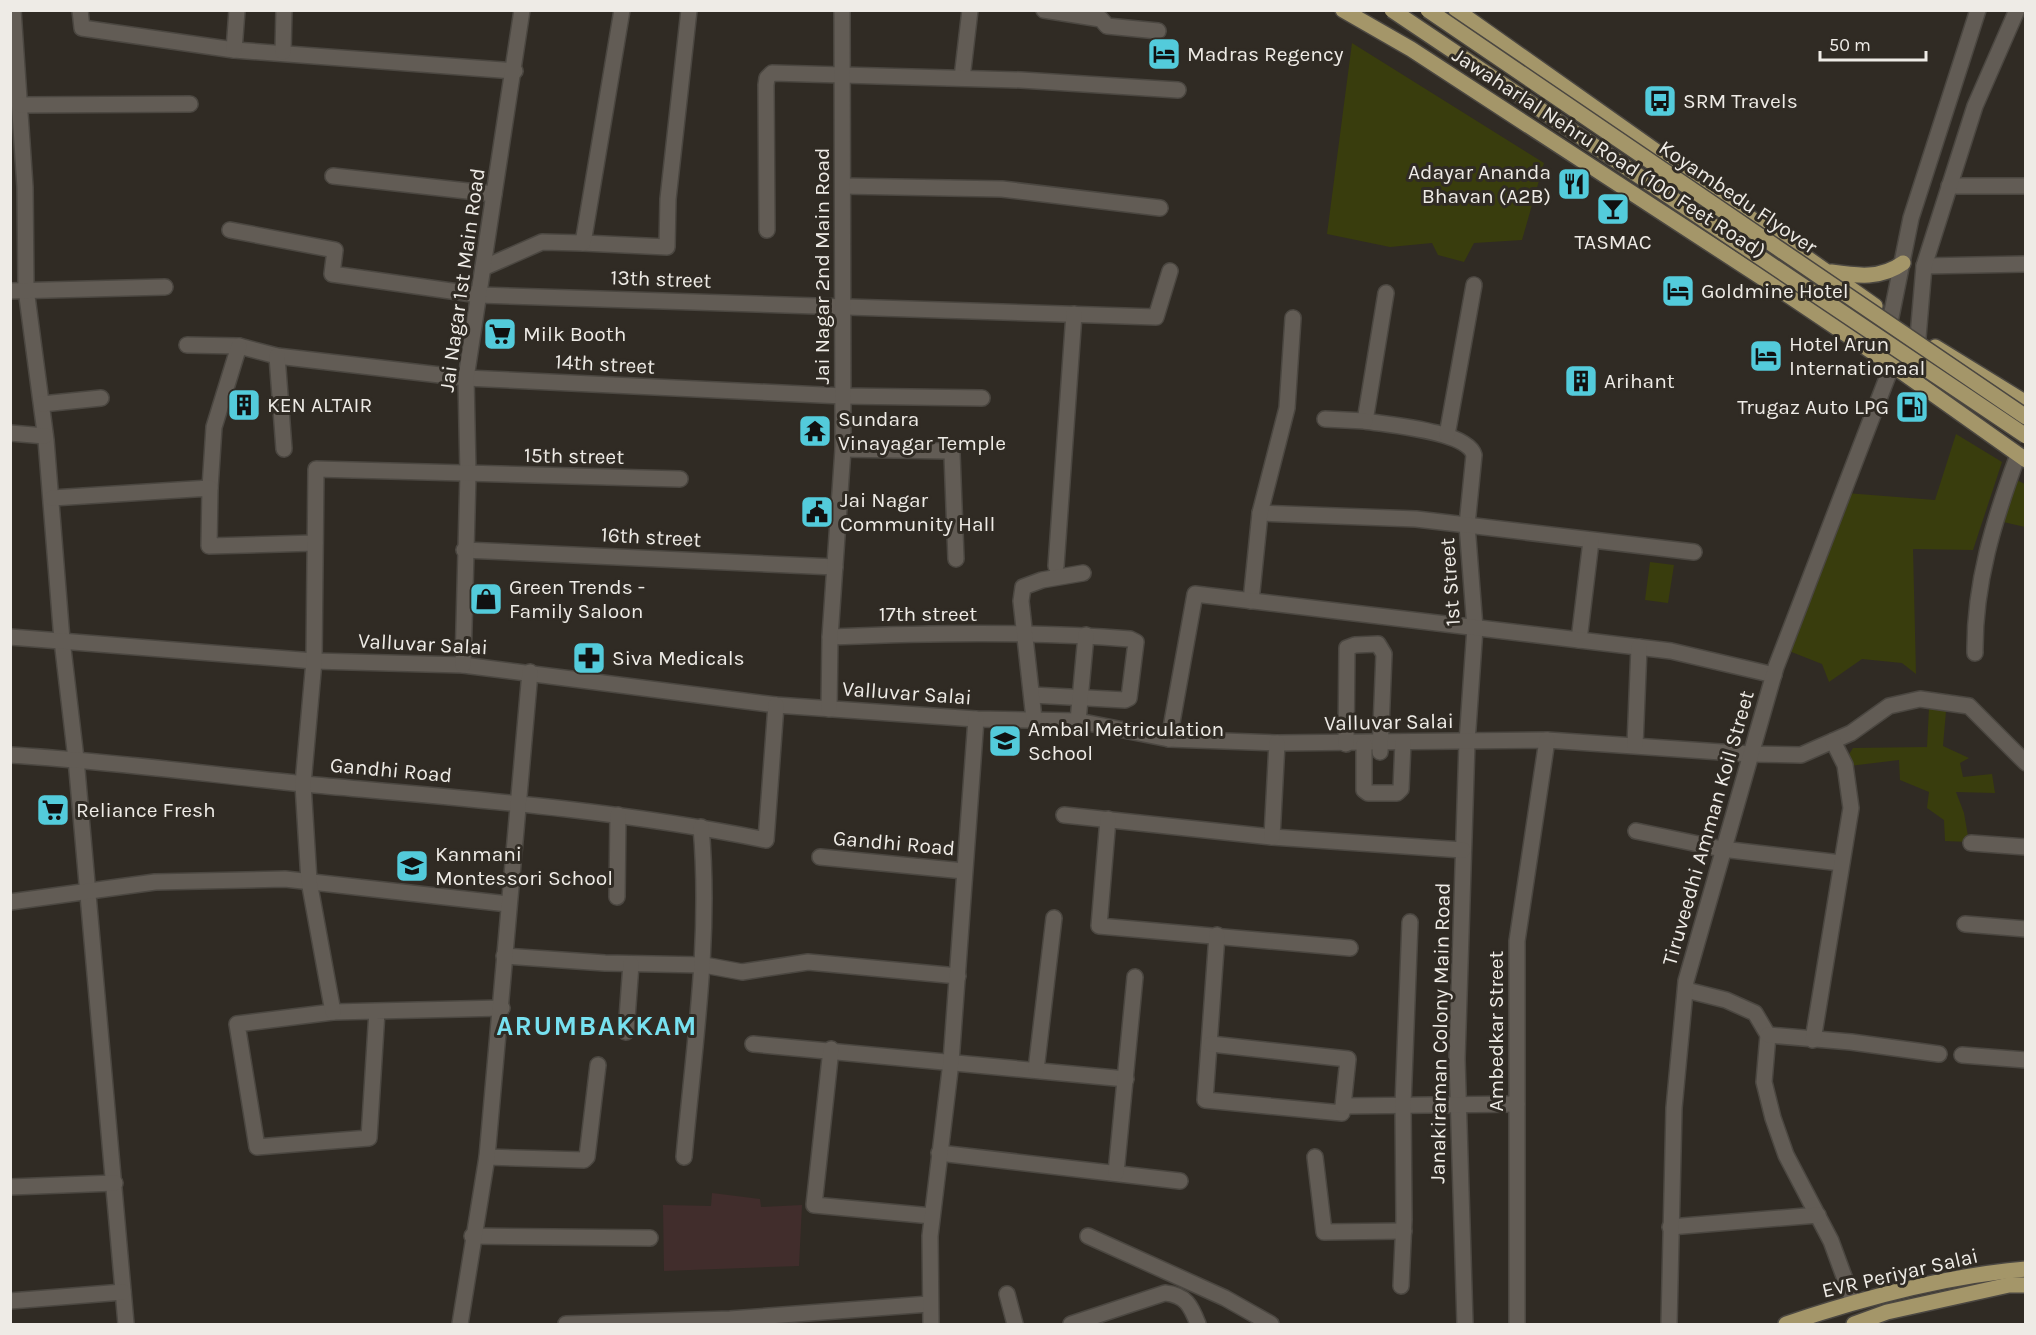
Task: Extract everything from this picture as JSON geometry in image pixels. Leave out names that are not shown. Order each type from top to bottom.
[{"type":"main road","name":"Jawaharlal Nehru Road (100 Feet Road)","points":[[1343,10],[1411,49],[1892,365],[2021,458]]},
{"type":"main road","name":"Koyambedu Flyover","points":[[1392,10],[2025,436]]},
{"type":"main road","name":"Koyambedu Flyover","points":[[1428,10],[1756,236],[2025,417]]},
{"type":"main road","name":"Jawaharlal Nehru Road (100 Feet Road)","points":[[1456,10],[1918,337],[2025,403]]},
{"type":"main road","points":[[1481,95],[1515,52]]},
{"type":"main road","points":[[1828,272],[1863,277],[1891,272],[1903,263]]},
{"type":"main road","name":"EVR Periyar Salai","points":[[1786,1324],[1853,1301],[1996,1271],[2025,1269]]},
{"type":"main road","name":"EVR Periyar Salai","points":[[1854,1324],[1887,1312],[2009,1286],[2025,1285]]},
{"type":"street","points":[[14,10],[21,105],[26,289],[52,498],[62,640],[76,759],[126,1324]]},
{"type":"street","points":[[81,10],[82,28],[234,50],[515,71]]},
{"type":"street","points":[[234,50],[237,10]]},
{"type":"street","points":[[283,52],[284,10]]},
{"type":"street","name":"Jai Nagar 1st Main Road","points":[[463,665],[464,550],[468,474],[466,378],[515,71],[522,10]]},
{"type":"street","points":[[583,243],[622,10]]},
{"type":"street","points":[[483,268],[542,242],[667,247],[668,199],[689,10]]},
{"type":"street","name":"Jai Nagar 2nd Main Road","points":[[829,709],[830,637],[843,449],[842,10]]},
{"type":"street","points":[[962,78],[970,10]]},
{"type":"street","points":[[1044,10],[1101,19],[1107,26],[1158,31]]},
{"type":"street","points":[[1891,317],[1911,218],[1978,10]]},
{"type":"street","points":[[1918,337],[1924,266],[1975,106],[2017,10]]},
{"type":"street","points":[[767,230],[767,78],[772,73],[962,78],[1178,90]]},
{"type":"street","points":[[21,105],[190,104]]},
{"type":"street","points":[[333,176],[494,194]]},
{"type":"street","points":[[843,186],[1002,189],[1160,208]]},
{"type":"street","points":[[1949,186],[2025,186]]},
{"type":"street","name":"13th street","points":[[230,230],[336,250],[332,274],[479,295],[1156,317],[1170,270]]},
{"type":"street","points":[[1924,266],[2025,264]]},
{"type":"street","points":[[1325,419],[1365,421],[1447,435],[1474,285]]},
{"type":"street","points":[[10,291],[165,287]]},
{"type":"street","points":[[1365,421],[1386,293]]},
{"type":"street","points":[[1056,566],[1074,314]]},
{"type":"street","points":[[1251,602],[1260,513],[1287,408],[1293,318]]},
{"type":"street","name":"14th street","points":[[187,345],[239,346],[278,356],[466,378],[843,396],[982,398]]},
{"type":"street","points":[[239,346],[214,427],[209,546],[315,543],[314,661],[303,783],[309,881],[333,1012]]},
{"type":"street","points":[[278,356],[284,449]]},
{"type":"street","name":"Tiruveedhi Amman Koil Street","points":[[1670,1324],[1674,1108],[1686,990],[1702,919],[1774,675],[1892,365]]},
{"type":"street","points":[[42,404],[101,398]]},
{"type":"street","points":[[10,433],[45,436]]},
{"type":"street","name":"1st Street","points":[[1447,435],[1469,445],[1474,455],[1467,525],[1475,628],[1467,742]]},
{"type":"street","points":[[843,449],[947,451],[952,454],[956,559]]},
{"type":"street","points":[[1975,653],[1978,585],[1996,513],[2021,458]]},
{"type":"street","name":"15th street","points":[[315,543],[316,469],[680,478]]},
{"type":"street","points":[[52,498],[210,488]]},
{"type":"street","points":[[1260,513],[1416,519],[1694,552]]},
{"type":"street","points":[[1579,640],[1591,541]]},
{"type":"street","name":"16th street","points":[[464,550],[835,567]]},
{"type":"street","points":[[1034,719],[1021,601],[1023,588],[1042,580],[1083,573]]},
{"type":"street","points":[[1169,739],[1195,594],[1671,651],[1774,675]]},
{"type":"street","name":"17th street","points":[[830,637],[1026,634],[1086,635],[1130,639],[1136,642],[1129,698],[1125,700],[1081,698]]},
{"type":"street","points":[[1078,721],[1086,635]]},
{"type":"street","name":"Valluvar Salai","points":[[10,638],[62,640],[314,661],[463,665],[776,705],[976,719],[1078,721],[1169,739],[1346,744],[1384,748],[1467,742],[1546,740],[1750,754],[1801,755],[1851,733],[1890,706],[1920,699],[1969,706],[2025,763]]},
{"type":"street","points":[[1346,744],[1347,648],[1378,644],[1384,654],[1384,748]]},
{"type":"street","points":[[1635,745],[1639,647]]},
{"type":"street","points":[[460,1324],[472,1236],[487,1157],[530,672]]},
{"type":"street","points":[[1032,695],[1081,698]]},
{"type":"street","name":"Gandhi Road","points":[[10,755],[76,759],[303,783],[517,802],[701,827],[766,840],[776,705]]},
{"type":"street","points":[[931,1324],[929,1304],[932,1216],[951,1062],[976,719]]},
{"type":"street","name":"Ambedkar Street","points":[[1517,1324],[1517,941],[1546,740]]},
{"type":"street","points":[[1812,1040],[1851,808],[1845,765],[1833,741]]},
{"type":"street","name":"Janakiraman Colony Main Road","points":[[1465,1324],[1458,1103],[1467,742]]},
{"type":"street","points":[[1272,837],[1277,743]]},
{"type":"street","points":[[1064,814],[1272,837],[1464,850]]},
{"type":"street","points":[[617,897],[618,815]]},
{"type":"street","points":[[1108,819],[1099,926],[1350,948]]},
{"type":"street","points":[[684,1157],[704,965],[706,879],[701,827]]},
{"type":"street","points":[[1636,831],[1722,849],[1841,863]]},
{"type":"street","points":[[1971,843],[2025,847]]},
{"type":"street","name":"Gandhi Road","points":[[820,857],[834,861],[964,871]]},
{"type":"street","points":[[10,902],[155,882],[285,879],[508,904]]},
{"type":"street","points":[[1036,1070],[1054,918]]},
{"type":"street","points":[[1401,1286],[1404,1231],[1403,1105],[1410,922]]},
{"type":"street","points":[[1965,924],[2025,929]]},
{"type":"street","points":[[1210,1044],[1348,1059],[1342,1113],[1205,1100],[1216,935]]},
{"type":"street","points":[[504,956],[631,964],[704,965],[742,972],[808,962],[958,976]]},
{"type":"street","points":[[626,1032],[631,964]]},
{"type":"street","points":[[1116,1173],[1135,977]]},
{"type":"street","points":[[1686,990],[1726,1000],[1755,1013],[1768,1035],[1764,1082],[1773,1118],[1786,1155],[1831,1241],[1853,1301]]},
{"type":"street","points":[[377,1011],[369,1138],[257,1147],[237,1024],[333,1012],[502,1008]]},
{"type":"street","points":[[1768,1035],[1939,1053]]},
{"type":"street","points":[[753,1044],[1126,1079]]},
{"type":"street","points":[[831,1050],[814,1204],[932,1216]]},
{"type":"street","points":[[1962,1055],[2025,1060]]},
{"type":"street","points":[[487,1157],[584,1160],[587,1156],[598,1065]]},
{"type":"street","points":[[1343,1107],[1458,1103],[1517,1104]]},
{"type":"street","points":[[939,1153],[1180,1181]]},
{"type":"street","points":[[1314,1157],[1324,1232],[1404,1231]]},
{"type":"street","points":[[10,1187],[115,1183]]},
{"type":"street","points":[[1670,1227],[1818,1215]]},
{"type":"street","points":[[472,1236],[650,1238]]},
{"type":"street","points":[[1088,1236],[1225,1298],[1271,1324]]},
{"type":"street","points":[[10,1301],[123,1292]]},
{"type":"street","points":[[1071,1324],[1165,1293],[1178,1294],[1186,1299],[1198,1324]]},
{"type":"street","points":[[1007,1294],[1015,1324]]},
{"type":"street","points":[[566,1324],[730,1318],[929,1304]]},
{"type":"shaded area","points":[[712,1193],[760,1199],[761,1207],[802,1205],[799,1266],[664,1271],[663,1205],[711,1206]]},
{"type":"green space","points":[[1352,43],[1544,163],[1522,240],[1474,243],[1464,262],[1438,255],[1432,243],[1390,247],[1327,234]]},
{"type":"green space","points":[[1956,434],[2002,462],[1973,550],[1913,549],[1916,674],[1902,663],[1862,659],[1829,682],[1822,664],[1789,651],[1846,493],[1935,500]]},
{"type":"green space","points":[[2012,478],[2025,484],[2025,527],[1999,521]]},
{"type":"green space","points":[[1650,562],[1674,565],[1668,603],[1645,600]]},
{"type":"green space","points":[[1929,708],[1946,711],[1943,746],[1969,758],[1960,763],[1963,777],[1992,774],[1995,793],[1956,792],[1964,813],[1969,842],[1945,841],[1944,820],[1927,808],[1929,792],[1900,780],[1899,760],[1841,767],[1853,748],[1927,747]]},
{"type":"place","name":"Madras Regency","points":[[1164,54]]},
{"type":"place","name":"SRM Travels","points":[[1660,101]]},
{"type":"place","name":"Adayar Ananda Bhavan (A2B)","points":[[1574,184]]},
{"type":"place","name":"TASMAC","points":[[1613,209]]},
{"type":"place","name":"Goldmine Hotel","points":[[1678,291]]},
{"type":"place","name":"Milk Booth","points":[[500,334]]},
{"type":"place","name":"Hotel Arun Internationaal","points":[[1766,356]]},
{"type":"place","name":"Arihant","points":[[1581,381]]},
{"type":"place","name":"KEN ALTAIR","points":[[244,405]]},
{"type":"place","name":"Trugaz Auto LPG","points":[[1912,407]]},
{"type":"place","name":"Sundara Vinayagar Temple","points":[[815,431]]},
{"type":"place","name":"Jai Nagar Community Hall","points":[[817,512]]},
{"type":"place","name":"Green Trends - Family Saloon","points":[[486,599]]},
{"type":"place","name":"Siva Medicals","points":[[589,658]]},
{"type":"place","name":"Ambal Metriculation School","points":[[1005,741]]},
{"type":"place","name":"Reliance Fresh","points":[[53,810]]},
{"type":"place","name":"Kanmani Montessori School","points":[[412,866]]},
{"type":"district","name":"ARUMBAKKAM","points":[[597,1026]]}]
